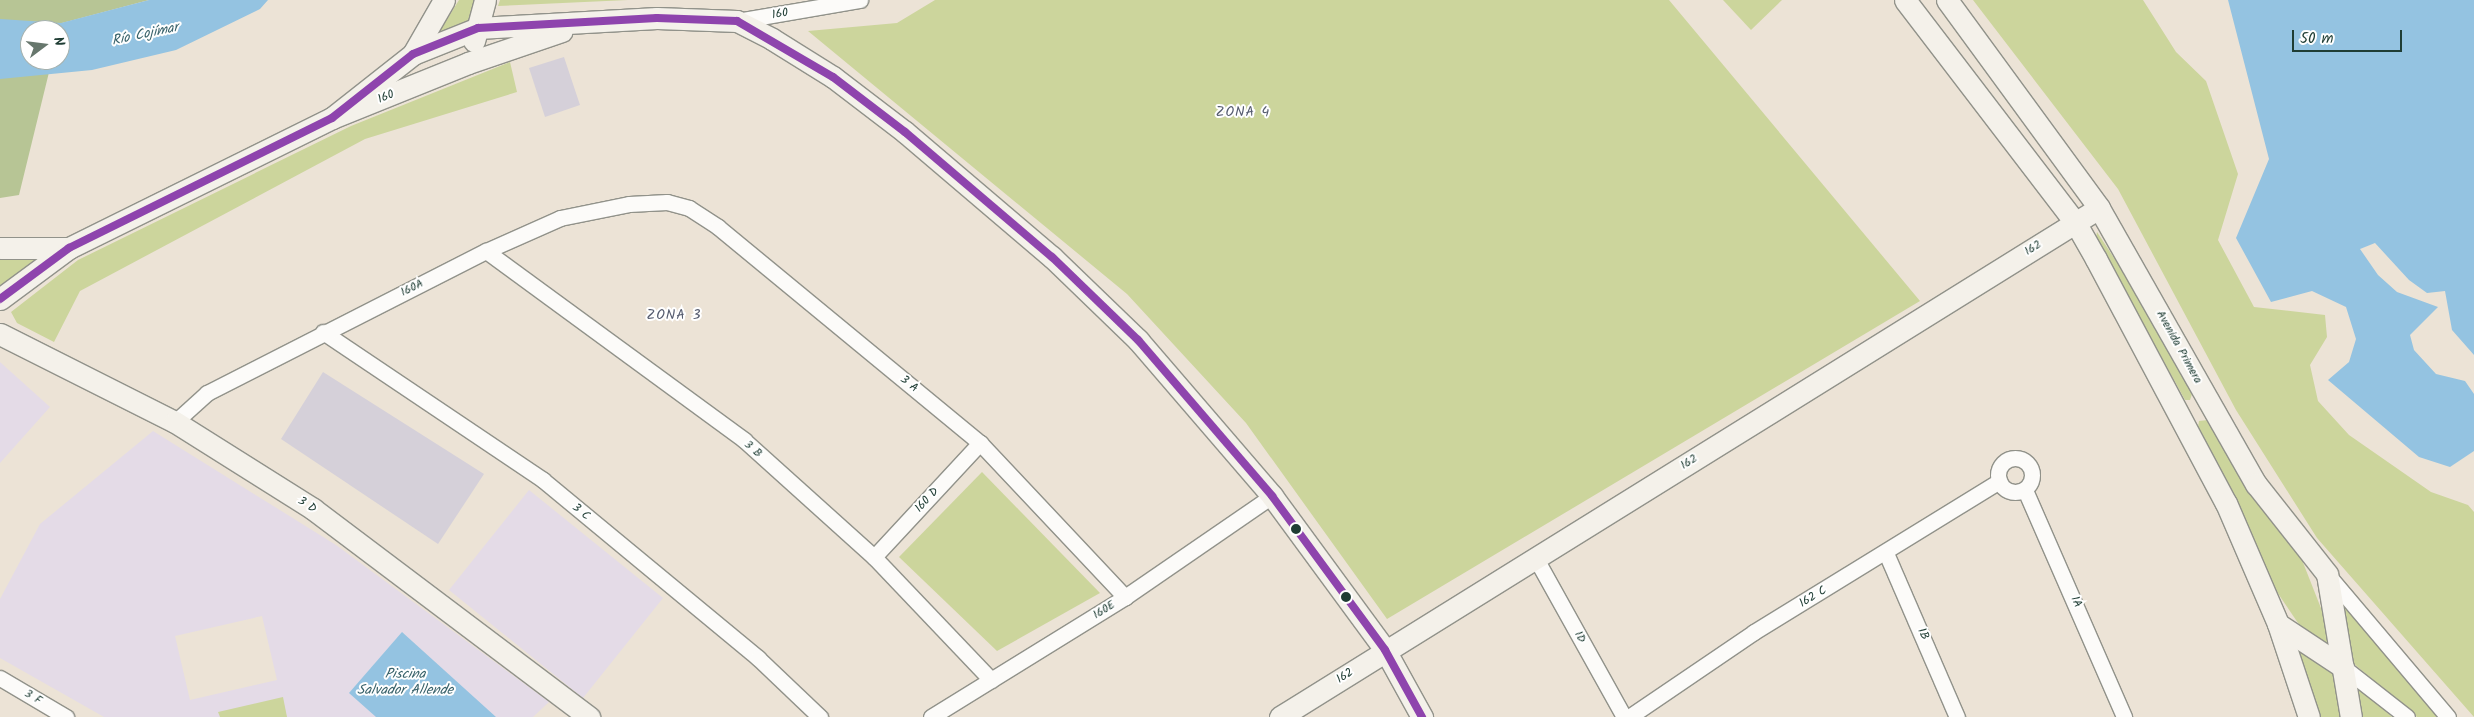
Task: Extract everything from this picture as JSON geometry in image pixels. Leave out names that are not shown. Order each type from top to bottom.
[{"type":"street","points":[[442,74],[422,65],[413,54],[444,0]]},
{"type":"street","points":[[468,63],[485,0]]},
{"type":"street","name":"160","points":[[332,118],[413,54],[478,28],[581,24],[657,18],[737,21],[860,0]]},
{"type":"street","points":[[1905,0],[2075,222],[2181,416],[2226,503],[2278,624],[2309,717]]},
{"type":"street","name":"Avenida Primera","points":[[1947,0],[2099,208],[2256,484],[2327,574],[2351,717]]},
{"type":"street","points":[[737,21],[833,77],[1052,257],[1138,340],[1272,496],[1385,650],[1422,717]]},
{"type":"street","name":"160","points":[[0,299],[69,248],[332,118],[468,63],[581,24]]},
{"type":"street","name":"160A","points":[[176,422],[208,393],[323,332],[486,251],[560,218],[629,204],[668,202]]},
{"type":"street","name":"3 A","points":[[668,202],[689,208],[718,227],[980,443],[1125,598]]},
{"type":"street","name":"162","points":[[1280,717],[2099,208]]},
{"type":"street","points":[[0,248],[69,248]]},
{"type":"street","name":"3 B","points":[[486,251],[744,440],[874,557],[991,680]]},
{"type":"street","name":"3 C","points":[[323,332],[543,480],[758,658],[820,717]]},
{"type":"street","name":"3 D","points":[[0,334],[176,422],[373,552],[589,717]]},
{"type":"street","points":[[2181,416],[2209,401]]},
{"type":"street","name":"160 D","points":[[874,557],[980,443]]},
{"type":"street","points":[[2018,459],[2031,469],[2032,480],[2025,490],[2013,493],[1999,481],[2002,464],[2018,459]]},
{"type":"street","name":"162 C","points":[[1629,717],[1754,632],[1886,553],[1999,481]]},
{"type":"street","name":"1A","points":[[2025,490],[2124,717]]},
{"type":"street","name":"160E","points":[[931,717],[1125,598],[1272,496]]},
{"type":"street","name":"1B","points":[[1886,553],[1957,717]]},
{"type":"street","name":"1D","points":[[1535,557],[1624,717]]},
{"type":"street","points":[[2327,574],[2448,717]]},
{"type":"street","points":[[2278,624],[2343,667],[2407,717]]},
{"type":"street","name":"3 F","points":[[0,678],[66,717]]},
{"type":"shaded area","points":[[564,57],[580,105],[545,117],[529,68]]},
{"type":"shaded area","points":[[0,362],[50,407],[0,463]]},
{"type":"shaded area","points":[[323,372],[484,474],[438,544],[281,439]]},
{"type":"shaded area","points":[[153,431],[336,545],[549,702],[533,717],[104,717],[0,658],[0,599],[40,524]],"holes":[[[262,616],[277,680],[190,700],[175,636]]]},
{"type":"shaded area","points":[[529,490],[663,598],[583,698],[449,590]]},
{"type":"green space","points":[[0,0],[149,0],[70,21],[20,20],[20,70],[50,70],[19,195],[0,198]]},
{"type":"green space","points":[[459,0],[476,0],[470,21],[436,37]]},
{"type":"green space","points":[[500,0],[628,0],[498,6]]},
{"type":"green space","points":[[935,0],[1669,0],[1920,301],[1387,619],[1246,423],[1127,294],[808,31],[897,23]]},
{"type":"green space","points":[[1723,0],[1782,0],[1751,30]]},
{"type":"green space","points":[[1973,0],[2143,0],[2176,52],[2206,81],[2238,174],[2218,240],[2254,307],[2325,315],[2327,337],[2310,365],[2318,401],[2349,435],[2431,492],[2468,505],[2474,512],[2474,717],[2317,538],[2236,410],[2118,189]]},
{"type":"green space","points":[[510,62],[517,92],[365,139],[80,291],[54,342],[17,323],[11,312],[78,260],[351,126]]},
{"type":"green space","points":[[2097,232],[2157,323],[2193,391],[2190,400],[2185,400],[2096,238]]},
{"type":"green space","points":[[0,257],[40,258],[0,287]]},
{"type":"green space","points":[[2208,420],[2302,560],[2328,626],[2332,651],[2300,626],[2273,586],[2198,427],[2199,421]]},
{"type":"green space","points":[[982,472],[1100,593],[997,651],[899,557]]},
{"type":"green space","points":[[2340,602],[2438,717],[2417,717],[2353,663]]},
{"type":"green space","points":[[2296,649],[2337,677],[2342,717],[2319,717]]},
{"type":"green space","points":[[2355,686],[2365,693],[2392,717],[2359,717]]},
{"type":"green space","points":[[283,697],[287,717],[220,717],[218,712]]},
{"type":"water","name":"Río Cojímar","points":[[149,0],[268,0],[260,9],[176,50],[92,70],[0,79],[0,19],[20,20],[20,70],[70,70],[70,21]]},
{"type":"water","points":[[2228,0],[2474,0],[2474,355],[2452,330],[2445,291],[2427,293],[2409,280],[2375,243],[2360,249],[2378,275],[2397,292],[2438,307],[2410,335],[2414,350],[2436,374],[2465,381],[2474,394],[2474,451],[2450,467],[2419,457],[2328,380],[2349,362],[2356,339],[2346,307],[2312,291],[2271,302],[2236,238],[2269,159]]},
{"type":"water","name":"Piscina Salvador Allende","points":[[402,632],[496,717],[376,717],[349,693]]},
{"type":"transit line","points":[[0,299],[69,248],[332,118],[413,54],[478,28],[657,18],[737,21],[833,77],[905,132],[1052,257],[1138,340],[1272,496],[1385,650],[1422,717]]},
{"type":"district","name":"ZONA 4","points":[[1243,112]]},
{"type":"district","name":"ZONA 3","points":[[674,315]]}]
